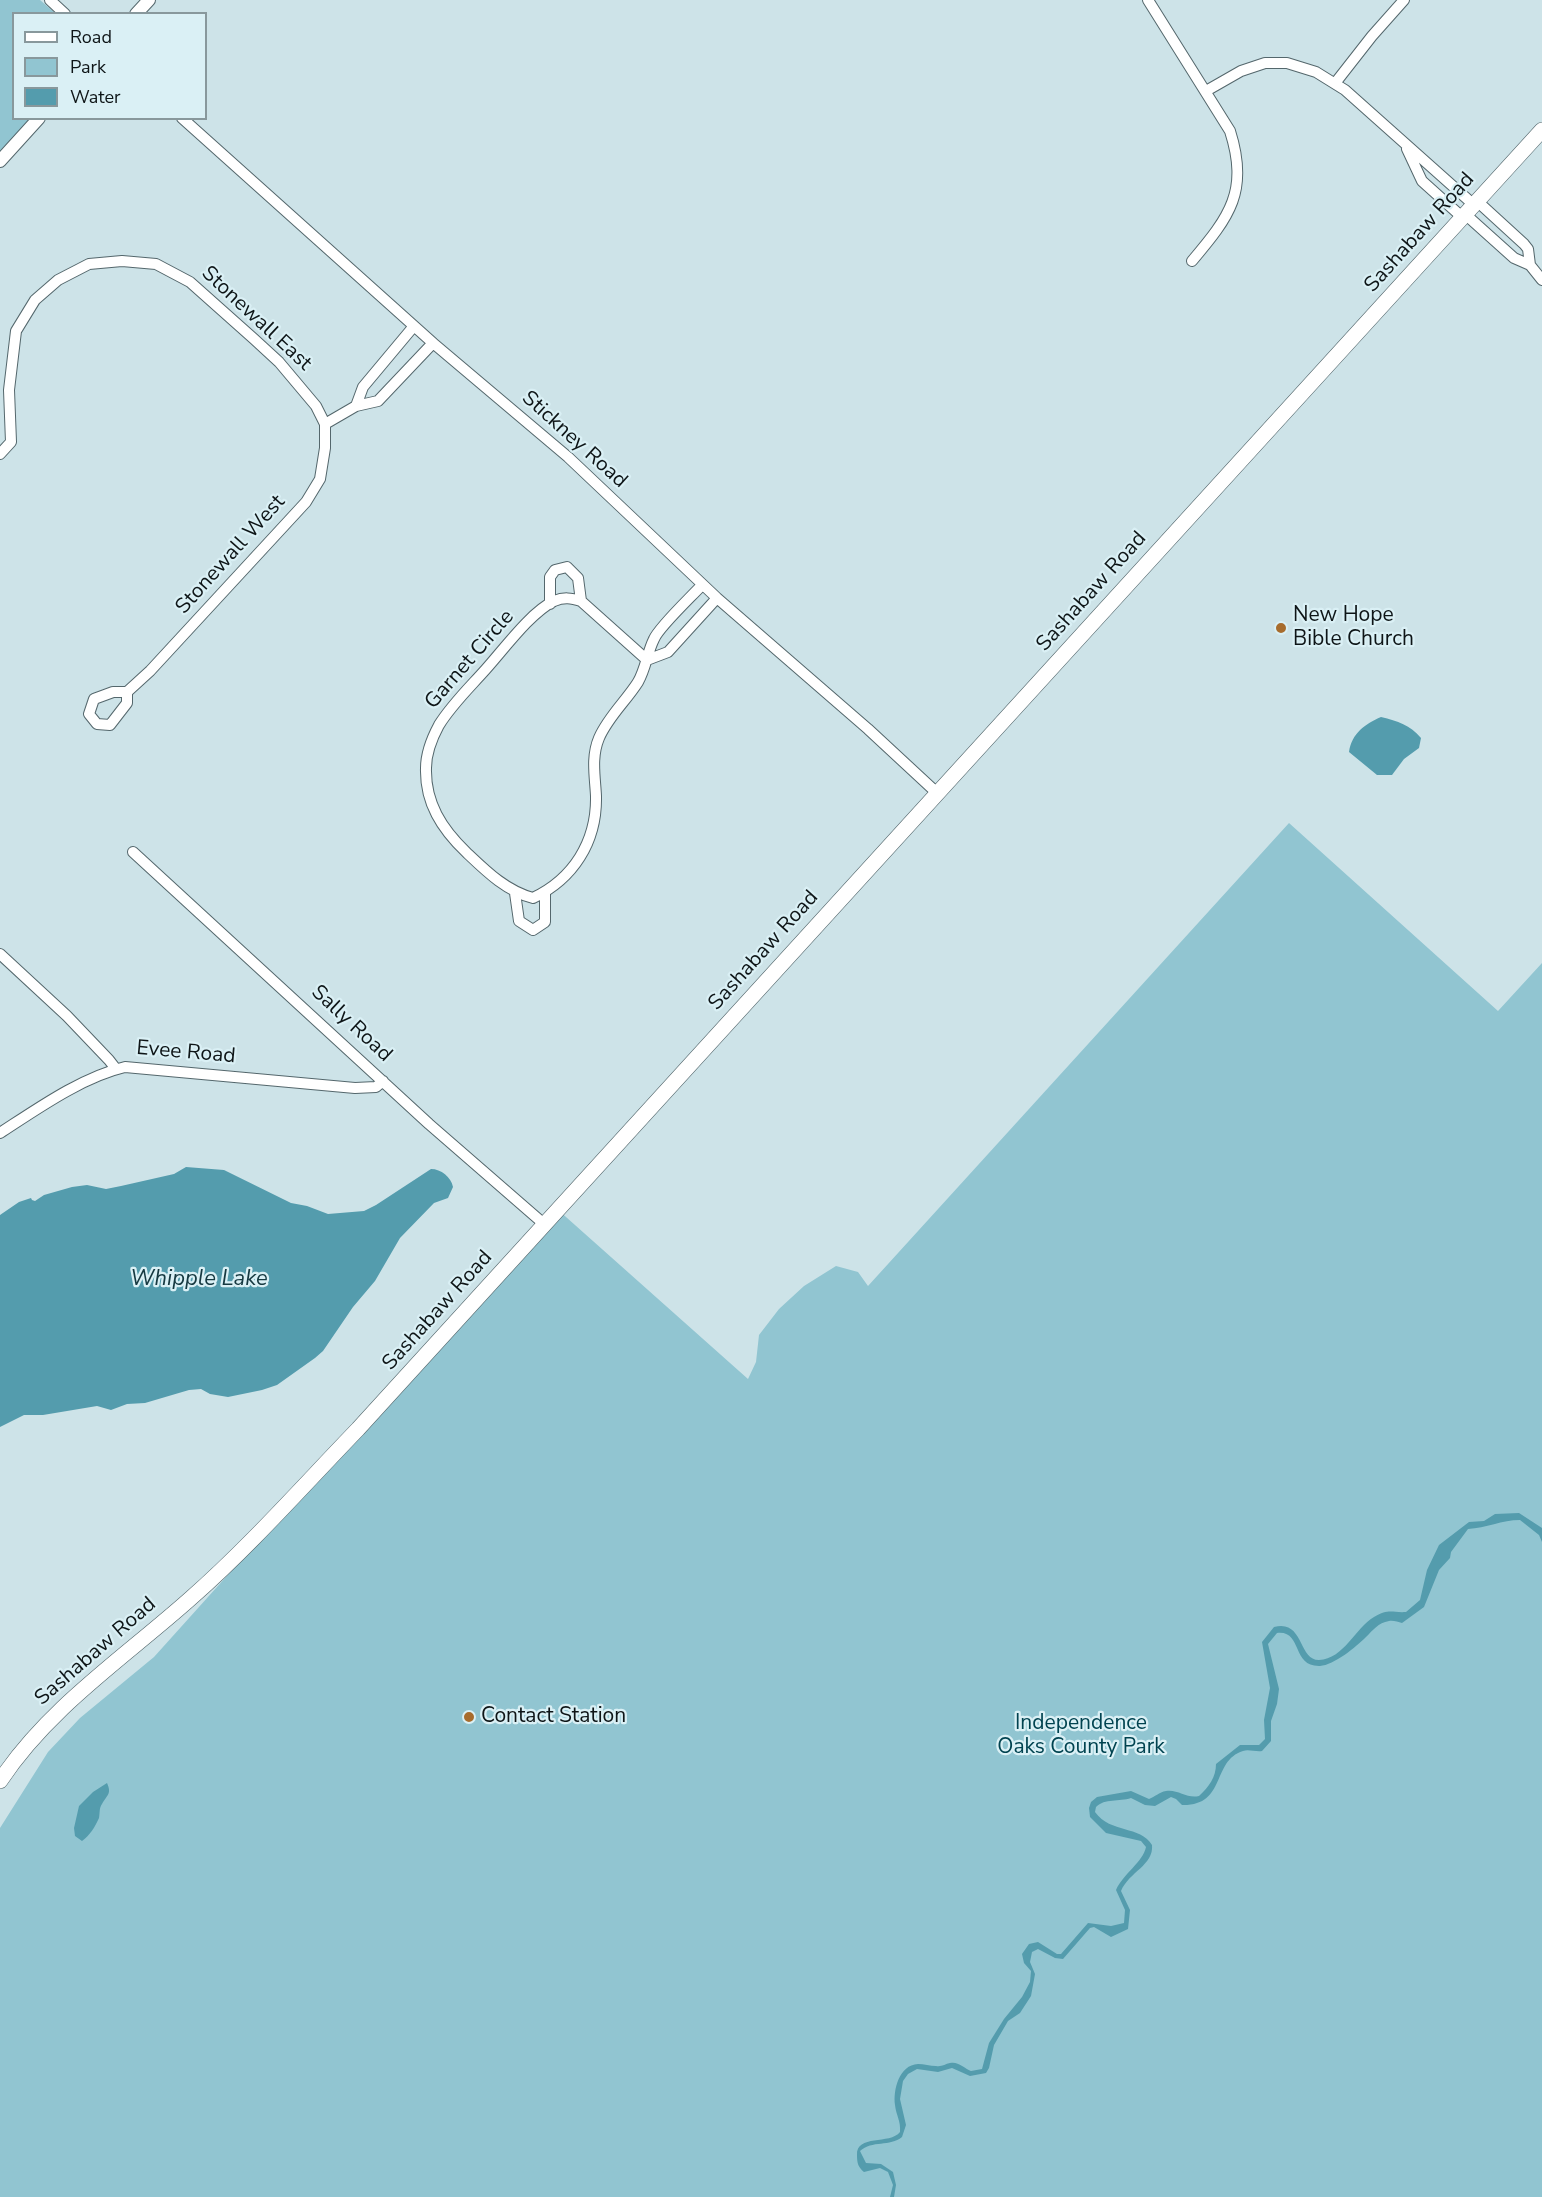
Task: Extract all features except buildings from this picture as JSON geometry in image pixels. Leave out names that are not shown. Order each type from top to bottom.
[{"type":"main road","name":"Sashabaw Road","points":[[0,1781],[27,1744],[55,1715],[199,1591],[389,1396],[1542,130]]},
{"type":"street","points":[[50,0],[63,12]]},
{"type":"street","points":[[138,12],[149,0]]},
{"type":"street","points":[[1148,0],[1230,131],[1238,155],[1239,177],[1235,196],[1223,224],[1192,261]]},
{"type":"street","points":[[1336,82],[1404,0]]},
{"type":"street","points":[[1206,91],[1241,70],[1265,63],[1287,63],[1317,72],[1336,82],[1402,141],[1514,258],[1530,265],[1542,280]]},
{"type":"street","points":[[0,161],[37,120]]},
{"type":"street","name":"Stickney Road","points":[[184,120],[414,326],[568,457],[702,585],[868,729],[936,793]]},
{"type":"street","points":[[1402,141],[1422,181],[1524,244],[1528,249],[1530,265]]},
{"type":"street","name":"Stonewall East","points":[[0,454],[11,442],[4,391],[15,331],[35,300],[58,280],[89,264],[122,261],[156,264],[190,282],[279,362],[316,406],[325,424]]},
{"type":"street","points":[[356,406],[363,387],[414,326]]},
{"type":"street","points":[[325,424],[356,406],[378,401],[434,343]]},
{"type":"street","points":[[387,359],[404,374]]},
{"type":"street","name":"Stonewall West","points":[[127,692],[150,671],[306,502],[320,479],[325,448],[325,424]]},
{"type":"street","points":[[581,601],[578,578],[567,567],[555,570],[550,577],[550,604],[567,597],[581,601],[647,660]]},
{"type":"street","points":[[545,892],[545,922],[533,930],[519,921],[515,893],[533,898],[545,892],[567,875],[581,858],[593,828],[596,797],[593,778],[594,755],[599,738],[612,715],[629,696],[644,673],[654,637],[702,585]]},
{"type":"street","points":[[647,660],[668,652],[717,598]]},
{"type":"street","name":"Garnet Circle","points":[[515,893],[470,856],[442,826],[427,790],[426,766],[431,742],[440,723],[542,608],[550,604]]},
{"type":"street","name":"Sally Road","points":[[133,852],[437,1131],[544,1224]]},
{"type":"street","points":[[0,954],[67,1016],[116,1069]]},
{"type":"street","name":"Evee Road","points":[[0,1133],[54,1100],[116,1069],[125,1067],[356,1088],[376,1087],[383,1081]]},
{"type":"green space","points":[[0,0],[40,0],[54,12],[12,12],[12,120],[30,120],[0,153]]},
{"type":"green space","name":"Independence Oaks County Park","points":[[1289,823],[1498,1011],[1542,963],[1542,2197],[0,2197],[0,1828],[48,1752],[80,1718],[154,1657],[557,1209],[748,1379],[756,1362],[759,1335],[779,1309],[804,1286],[836,1266],[858,1272],[868,1286]]},
{"type":"water","points":[[1381,717],[1403,724],[1421,738],[1419,748],[1404,759],[1392,775],[1377,775],[1349,752],[1356,734]]},
{"type":"water","name":"Whipple Lake","points":[[186,1167],[224,1170],[291,1203],[328,1214],[364,1211],[431,1169],[445,1174],[453,1187],[448,1198],[434,1203],[400,1238],[375,1281],[353,1307],[323,1351],[277,1385],[228,1397],[210,1394],[201,1389],[189,1390],[145,1403],[127,1404],[111,1410],[97,1406],[43,1415],[24,1415],[0,1427],[0,1215],[19,1202],[31,1198],[35,1201],[44,1195],[72,1187],[87,1185],[106,1189],[174,1174]]},
{"type":"water","points":[[1519,1513],[1542,1528],[1542,1542],[1539,1535],[1520,1520],[1468,1529],[1451,1552],[1450,1558],[1439,1570],[1424,1607],[1402,1623],[1391,1621],[1379,1625],[1351,1650],[1326,1665],[1311,1665],[1305,1661],[1291,1637],[1277,1633],[1268,1644],[1279,1689],[1271,1721],[1271,1741],[1262,1751],[1245,1750],[1233,1756],[1226,1764],[1213,1791],[1206,1798],[1196,1803],[1182,1805],[1171,1797],[1155,1806],[1145,1805],[1131,1798],[1108,1801],[1096,1807],[1095,1812],[1109,1824],[1140,1834],[1152,1845],[1149,1858],[1121,1891],[1130,1910],[1128,1929],[1111,1937],[1094,1927],[1090,1928],[1063,1959],[1055,1958],[1038,1949],[1032,1952],[1030,1962],[1035,1974],[1031,1996],[1020,2013],[1008,2021],[994,2045],[986,2073],[970,2076],[952,2068],[938,2072],[917,2069],[908,2074],[903,2081],[900,2099],[906,2125],[902,2137],[860,2151],[866,2163],[881,2164],[893,2172],[896,2185],[894,2197],[890,2197],[893,2185],[888,2172],[880,2168],[864,2172],[858,2165],[857,2155],[862,2144],[889,2138],[900,2132],[895,2092],[902,2073],[911,2065],[918,2064],[938,2066],[953,2063],[971,2071],[982,2069],[989,2043],[1030,1982],[1031,1971],[1024,1963],[1022,1954],[1029,1944],[1038,1942],[1057,1954],[1061,1954],[1088,1923],[1111,1926],[1124,1923],[1125,1910],[1116,1890],[1141,1858],[1146,1847],[1141,1841],[1106,1833],[1090,1817],[1091,1802],[1097,1797],[1131,1791],[1149,1799],[1166,1791],[1199,1796],[1211,1781],[1216,1764],[1240,1745],[1259,1745],[1265,1739],[1264,1720],[1270,1688],[1262,1642],[1274,1627],[1284,1626],[1291,1629],[1312,1658],[1319,1660],[1328,1658],[1342,1649],[1374,1617],[1387,1612],[1406,1612],[1420,1600],[1427,1570],[1439,1545],[1469,1522],[1484,1521],[1495,1514]]},
{"type":"water","points":[[107,1783],[109,1792],[100,1807],[99,1818],[92,1831],[82,1841],[75,1836],[74,1828],[79,1806],[93,1792]]},
{"type":"place","name":"New Hope Bible Church","points":[[1281,628]]},
{"type":"place","name":"Contact Station","points":[[469,1717]]}]
